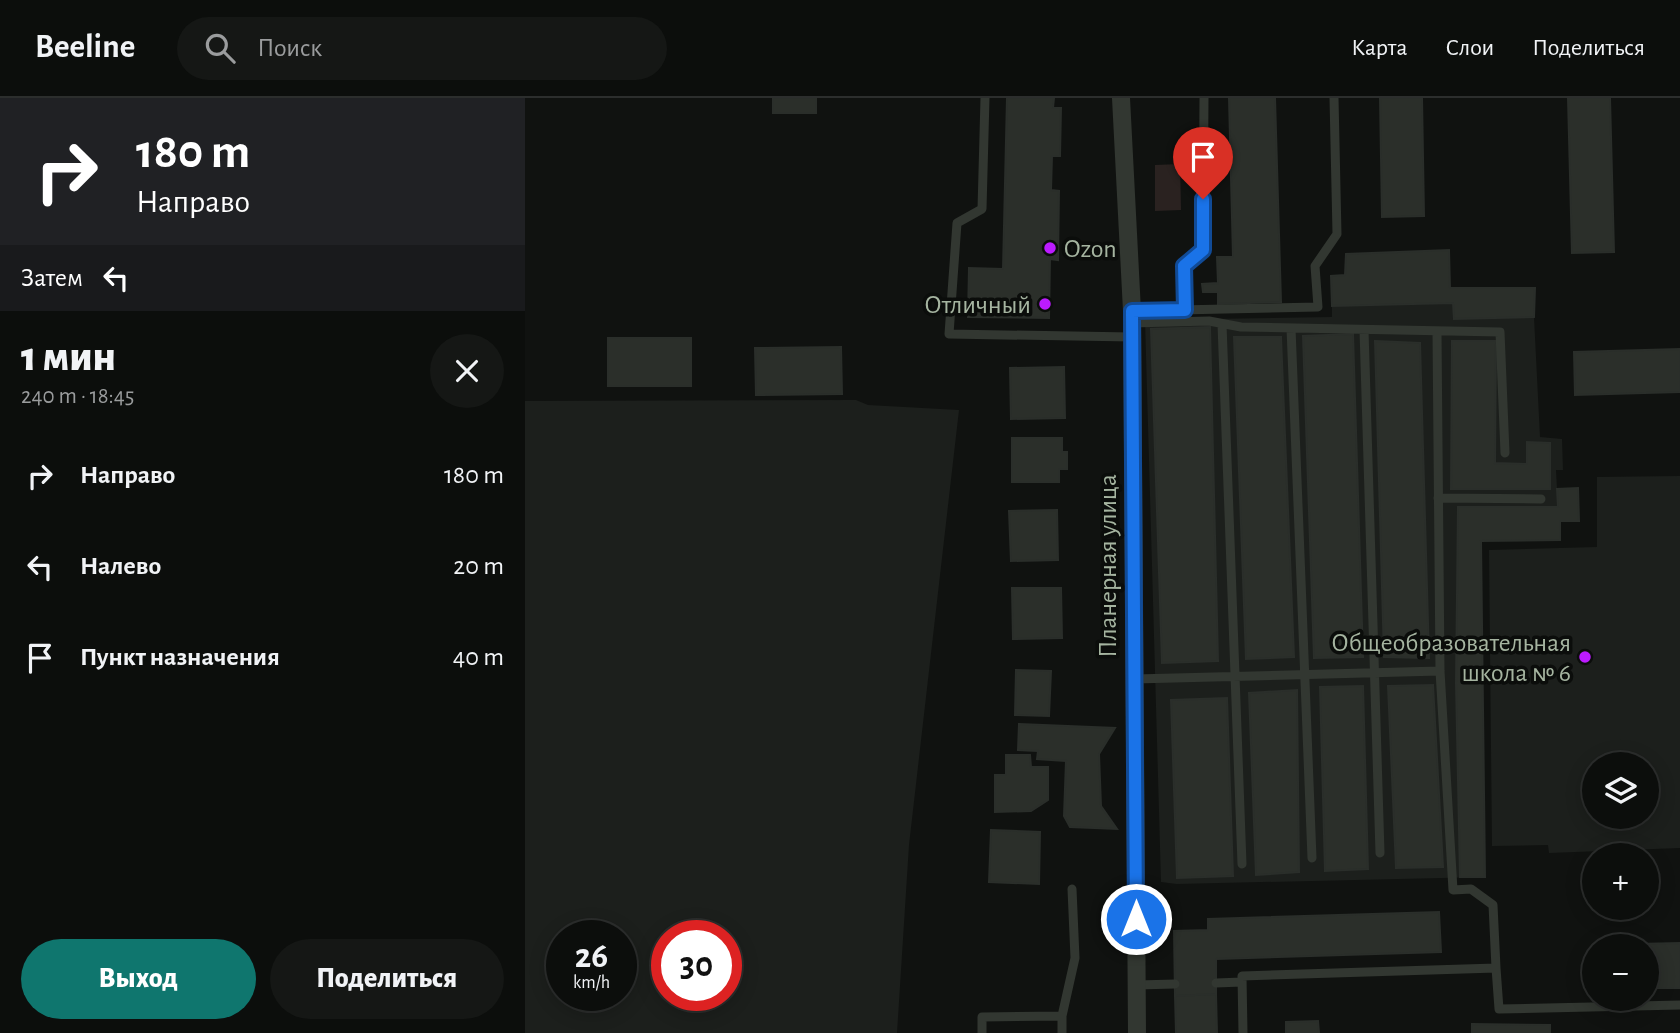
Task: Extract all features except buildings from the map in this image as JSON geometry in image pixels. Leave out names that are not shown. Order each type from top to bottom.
[{"type":"street","name":"Планерная улица","points":[[1121,98],[1132,324],[1137,1033]]},
{"type":"lane","points":[[985,98],[982,209],[957,223],[949,334],[1209,321],[1241,327],[1500,332],[1505,453]]},
{"type":"lane","points":[[1185,310],[1184,266],[1203,250],[1204,98]]},
{"type":"lane","points":[[1132,324],[1185,310],[1318,307],[1315,266],[1337,234],[1333,98]]},
{"type":"lane","points":[[1222,324],[1242,864]]},
{"type":"lane","points":[[1291,328],[1312,858]]},
{"type":"lane","points":[[1364,330],[1380,853]]},
{"type":"lane","points":[[1437,332],[1440,671],[1453,890],[1471,889],[1493,905],[1499,1009],[1680,1005]]},
{"type":"lane","points":[[1438,498],[1541,499]]},
{"type":"lane","points":[[1135,679],[1440,671]]},
{"type":"lane","points":[[1062,1033],[1062,1016],[1075,958],[1072,889]]},
{"type":"lane","points":[[1243,1033],[1242,976],[1496,968]]},
{"type":"lane","points":[[1216,983],[1242,982]]},
{"type":"lane","points":[[1137,985],[1175,984]]},
{"type":"lane","points":[[982,1033],[982,1017],[1062,1016]]},
{"type":"shaded area","points":[[1180,164],[1181,210],[1155,211],[1155,165]]},
{"type":"shaded area","points":[[1453,303],[1455,319],[1534,317],[1540,437],[1562,439],[1563,470],[1556,470],[1557,489],[1578,488],[1579,521],[1560,521],[1481,541],[1485,877],[1177,884],[1161,882],[1145,320],[1332,317],[1332,306]]},
{"type":"shaded area","points":[[856,400],[868,405],[959,410],[909,845],[897,1033],[525,1033],[525,401]]},
{"type":"shaded area","name":"Общеобразовательная школа № 6","points":[[1680,476],[1680,848],[1659,849],[1659,843],[1582,843],[1582,852],[1549,853],[1548,845],[1492,846],[1489,550],[1597,547],[1597,477]]},
{"type":"place","name":"Ozon","points":[[1050,248]]},
{"type":"place","name":"Отличный","points":[[1045,304]]},
{"type":"place","name":"Общеобразовательная школа № 6","points":[[1585,657]]},
{"type":"route","points":[[1136,919],[1132,311],[1185,310],[1184,266],[1203,250],[1203,199]]}]
